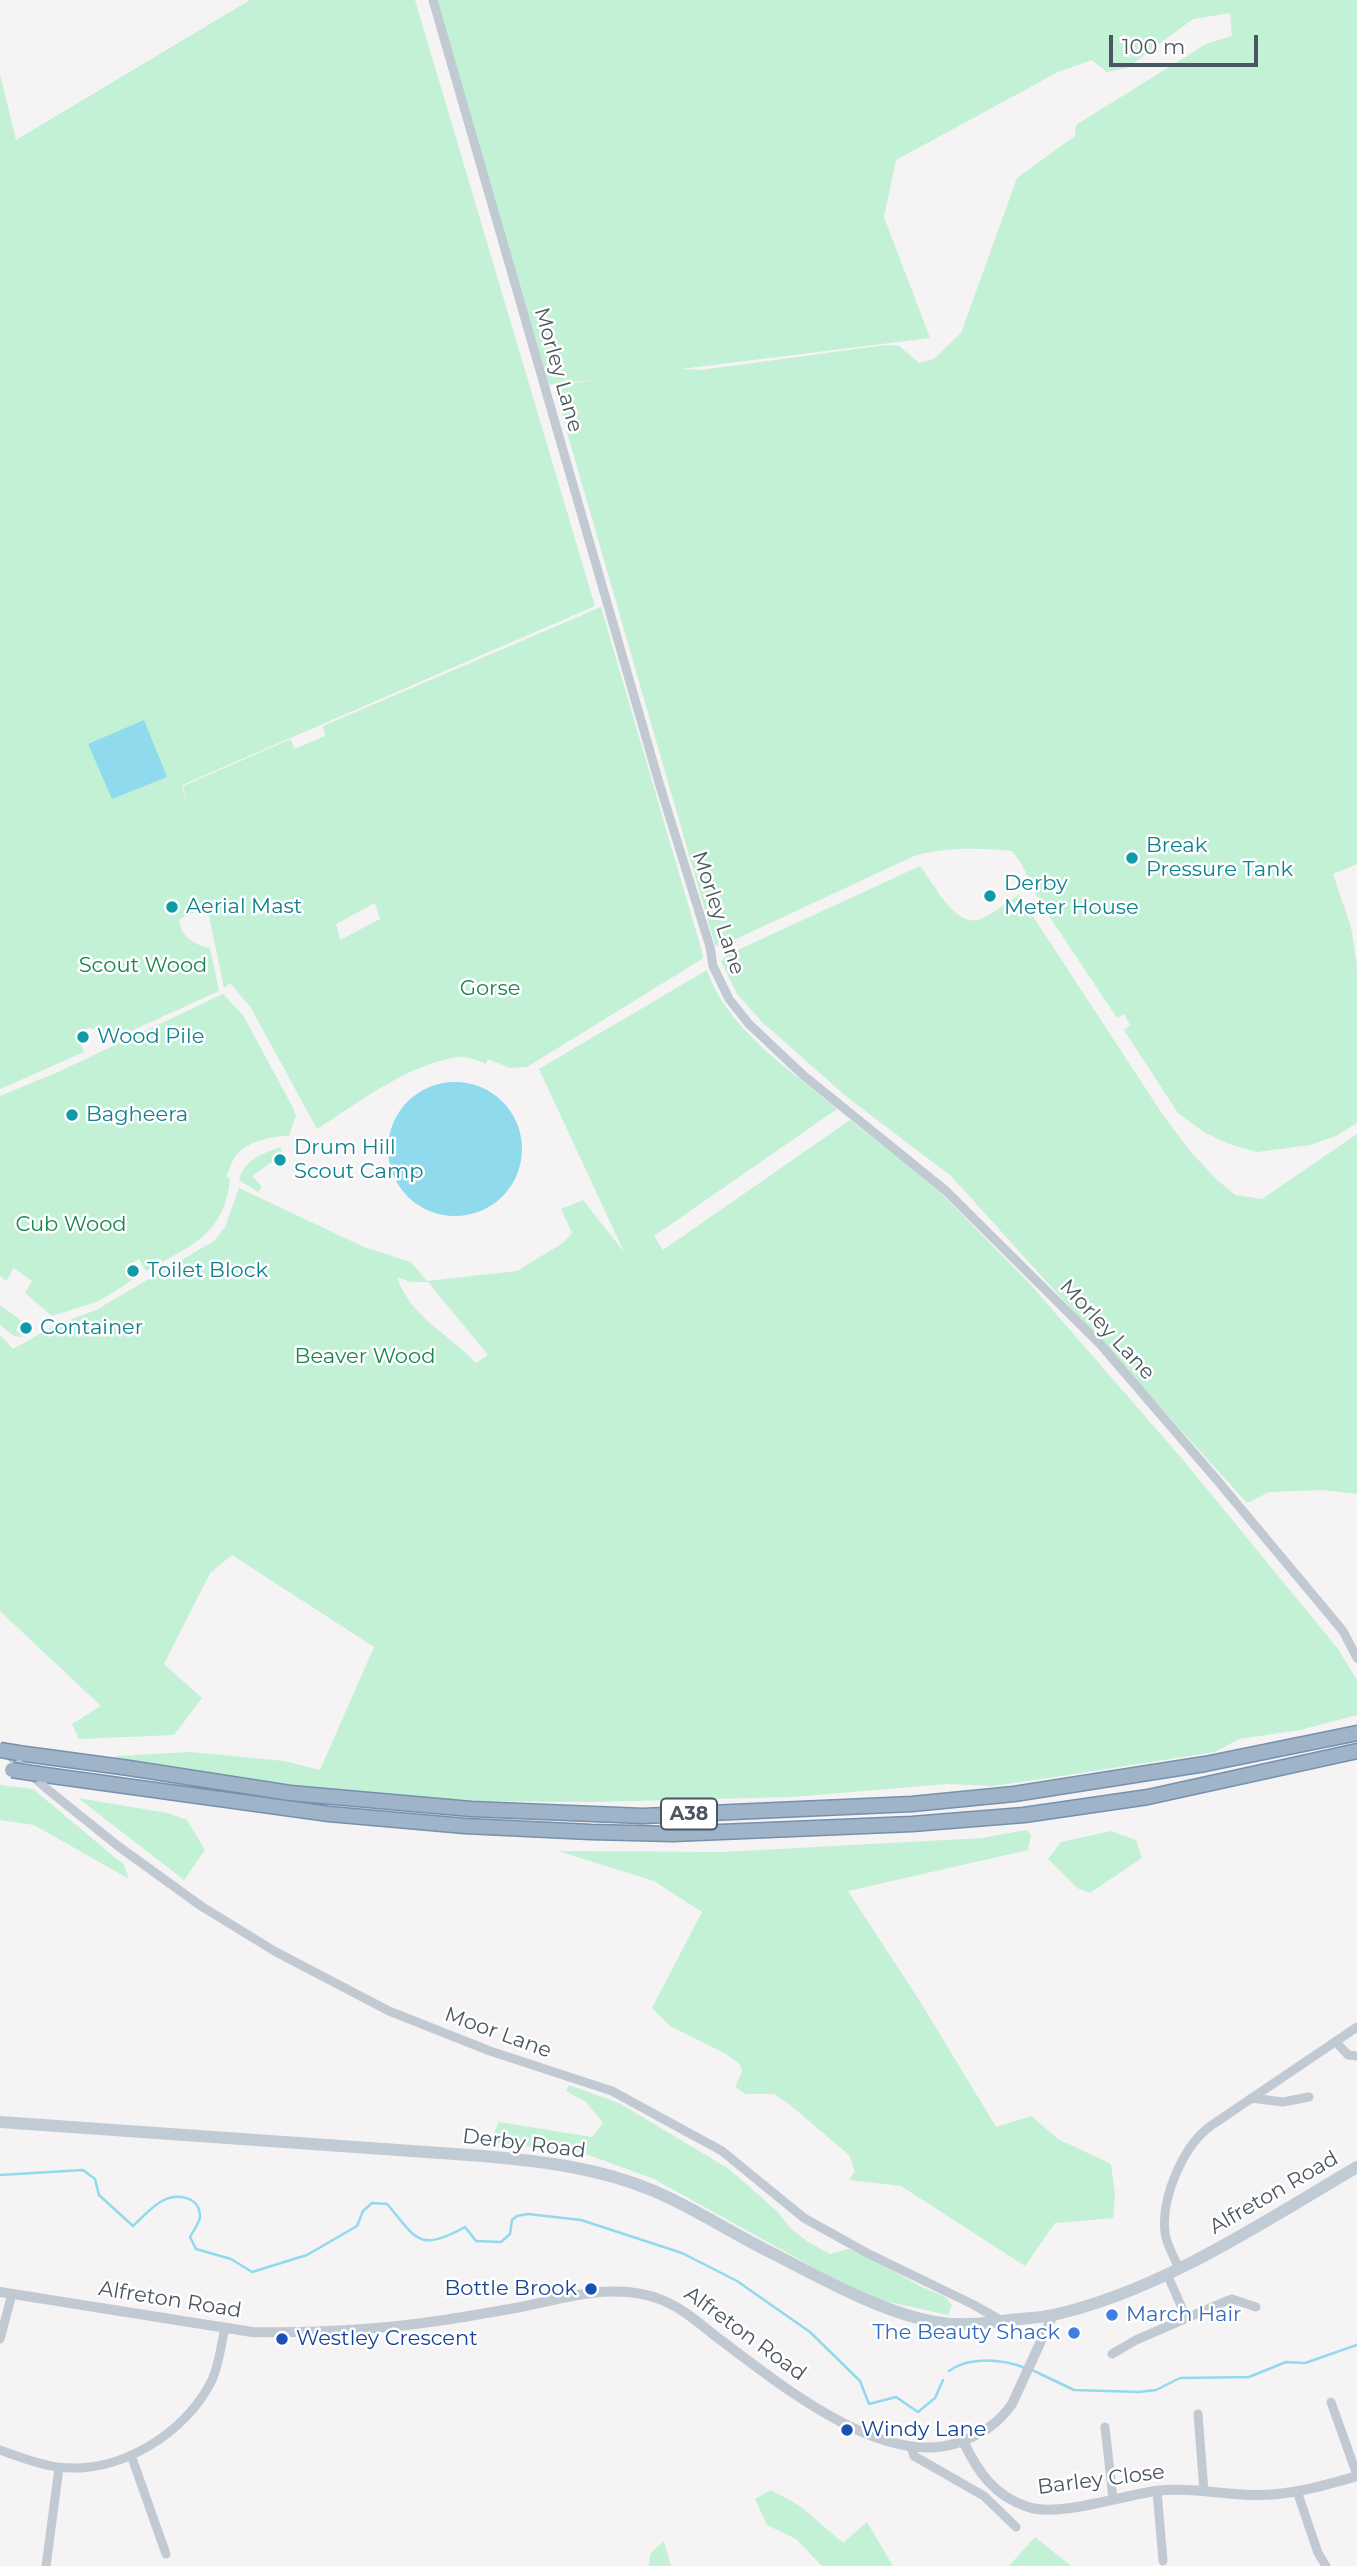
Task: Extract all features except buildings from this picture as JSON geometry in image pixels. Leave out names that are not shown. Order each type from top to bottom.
[{"type":"highway","name":"A38","points":[[0,1749],[290,1793],[471,1809],[643,1816],[912,1804],[1014,1794],[1192,1767],[1357,1733]]},
{"type":"highway","name":"A38","points":[[6,1769],[329,1814],[465,1825],[673,1834],[912,1824],[1024,1815],[1148,1797],[1357,1751]]},
{"type":"main road","name":"Derby Road","points":[[0,2122],[484,2156],[533,2160],[577,2168],[654,2191],[776,2255],[886,2307],[941,2323],[971,2324],[1053,2315]]},
{"type":"main road","name":"Alfreton Road","points":[[1053,2315],[1102,2300],[1167,2274],[1229,2243],[1357,2167]]},
{"type":"street","name":"Morley Lane","points":[[433,0],[660,786],[710,947],[710,957],[729,999],[749,1024],[803,1075],[945,1189],[1100,1344],[1343,1631],[1357,1658]]},
{"type":"street","name":"Moor Lane","points":[[0,1749],[118,1846],[201,1906],[276,1952],[389,2011],[490,2051],[612,2091],[722,2151],[804,2218],[1002,2321]]},
{"type":"street","points":[[1179,2268],[1165,2236],[1164,2218],[1183,2158],[1203,2132],[1357,2027]]},
{"type":"street","points":[[1335,2042],[1348,2055],[1357,2056]]},
{"type":"street","points":[[1251,2098],[1283,2102],[1309,2097]]},
{"type":"street","points":[[1167,2274],[1186,2317]]},
{"type":"street","name":"Alfreton Road","points":[[0,2292],[252,2332],[288,2333],[436,2321],[606,2291],[646,2294],[684,2311],[794,2394],[873,2437],[911,2447],[947,2446],[977,2436],[993,2425],[1012,2404],[1053,2315]]},
{"type":"street","points":[[0,2339],[12,2294]]},
{"type":"street","points":[[1112,2354],[1186,2317],[1232,2299],[1256,2307]]},
{"type":"street","points":[[0,2450],[60,2468],[95,2466],[131,2455],[155,2443],[176,2428],[197,2405],[213,2379],[225,2328]]},
{"type":"street","points":[[1331,2402],[1357,2475]]},
{"type":"street","points":[[1198,2414],[1204,2491]]},
{"type":"street","points":[[1105,2427],[1113,2499]]},
{"type":"street","name":"Barley Close","points":[[963,2441],[982,2477],[1004,2496],[1018,2503],[1045,2510],[1157,2491],[1204,2491],[1254,2496],[1297,2491],[1357,2475]]},
{"type":"street","points":[[911,2447],[914,2456],[984,2496],[1016,2527]]},
{"type":"street","points":[[131,2455],[166,2554]]},
{"type":"street","points":[[46,2566],[60,2468]]},
{"type":"street","points":[[1157,2491],[1163,2561]]},
{"type":"street","points":[[1297,2491],[1318,2553],[1326,2566]]},
{"type":"green space","points":[[250,0],[415,0],[595,606],[182,785],[188,810],[183,786],[291,739],[294,749],[325,736],[323,726],[601,607],[702,959],[527,1067],[510,1068],[488,1059],[486,1064],[462,1057],[440,1061],[403,1076],[317,1129],[251,1008],[230,983],[224,988],[209,916],[195,912],[179,919],[180,925],[189,939],[210,948],[219,991],[109,1041],[103,1031],[89,1028],[77,1032],[84,1052],[0,1089],[0,74],[16,140]],"holes":[[[375,903],[380,919],[340,940],[336,924]]]},
{"type":"green space","points":[[436,0],[1357,0],[1357,864],[1333,874],[1351,927],[1357,965],[1357,1123],[1336,1136],[1310,1145],[1257,1152],[1229,1144],[1204,1132],[1178,1113],[1124,1030],[1130,1025],[1124,1014],[1117,1018],[1041,904],[1025,870],[1012,851],[963,849],[914,856],[721,946],[715,945],[554,387],[593,380],[547,385]],"holes":[[[1230,13],[1232,36],[1206,44],[1076,125],[1075,136],[1017,178],[961,333],[934,359],[919,363],[899,346],[886,345],[701,370],[681,369],[930,338],[884,217],[896,160],[1058,72],[1092,60],[1107,72],[1127,68],[1193,19]]]},
{"type":"green space","points":[[920,866],[952,909],[968,920],[987,916],[1019,895],[1163,1115],[1190,1151],[1235,1195],[1262,1199],[1357,1134],[1357,1494],[1322,1490],[1269,1492],[1247,1503],[951,1176],[847,1097],[762,1022],[737,994],[721,961],[727,955]]},
{"type":"green space","name":"Beaver Wood","points":[[707,970],[716,992],[745,1030],[781,1064],[837,1109],[654,1236],[663,1250],[850,1120],[932,1184],[1030,1284],[1184,1461],[1338,1649],[1357,1680],[1357,1715],[1300,1730],[1239,1739],[1215,1752],[1055,1777],[992,1786],[947,1784],[792,1797],[595,1802],[459,1801],[313,1790],[110,1759],[117,1756],[191,1752],[284,1761],[320,1770],[374,1647],[232,1555],[210,1573],[164,1664],[202,1698],[174,1735],[79,1739],[72,1724],[101,1706],[0,1611],[0,1335],[13,1349],[56,1325],[96,1310],[214,1241],[225,1227],[239,1188],[364,1247],[411,1262],[427,1281],[517,1271],[563,1243],[572,1233],[561,1209],[583,1200],[624,1252],[539,1069]],"holes":[[[397,1277],[411,1282],[428,1282],[488,1355],[476,1363],[431,1324],[411,1303]]]},
{"type":"green space","name":"Cub Wood","points":[[223,994],[243,1015],[292,1106],[296,1115],[289,1136],[261,1140],[236,1155],[226,1176],[230,1179],[221,1214],[202,1237],[146,1271],[139,1259],[127,1266],[134,1279],[99,1301],[52,1316],[25,1293],[32,1281],[14,1268],[6,1281],[0,1276],[0,1096],[58,1072]]},
{"type":"green space","points":[[280,1147],[283,1154],[252,1176],[262,1187],[258,1192],[239,1180],[249,1163]]},
{"type":"green space","points":[[0,1305],[22,1321],[16,1330],[23,1337],[14,1336],[0,1325]]},
{"type":"green space","points":[[0,1785],[33,1789],[124,1865],[129,1879],[34,1825],[0,1820]]},
{"type":"green space","points":[[78,1798],[168,1813],[187,1820],[205,1850],[184,1880]]},
{"type":"green space","points":[[1026,1830],[1031,1835],[1028,1850],[848,1891],[921,2003],[996,2127],[1031,2116],[1058,2139],[1111,2164],[1115,2195],[1113,2218],[1055,2223],[1025,2266],[901,2186],[849,2180],[855,2171],[849,2155],[789,2104],[774,2094],[746,2094],[735,2087],[742,2072],[740,2064],[670,2026],[652,2008],[702,1912],[654,1881],[558,1851],[724,1852],[982,1838]]},
{"type":"green space","points":[[1111,1831],[1136,1840],[1142,1858],[1090,1893],[1077,1888],[1048,1859],[1061,1842]]},
{"type":"green space","points":[[569,2085],[619,2103],[729,2169],[808,2242],[830,2254],[848,2249],[864,2255],[945,2297],[952,2305],[948,2315],[880,2300],[829,2276],[654,2179],[583,2153],[490,2142],[499,2122],[592,2137],[603,2123],[586,2102],[566,2091]]},
{"type":"green space","points":[[771,2490],[800,2506],[843,2543],[867,2522],[893,2566],[822,2566],[796,2539],[767,2525],[755,2499]]},
{"type":"green space","points":[[1035,2537],[1070,2565],[1072,2566],[1009,2566]]},
{"type":"green space","points":[[664,2541],[671,2566],[649,2566],[650,2554]]},
{"type":"water","points":[[144,720],[167,777],[112,799],[88,744]]},
{"type":"water","points":[[455,1082],[481,1087],[502,1102],[517,1123],[522,1149],[517,1175],[502,1196],[481,1211],[455,1216],[429,1211],[408,1196],[393,1175],[388,1149],[393,1123],[408,1102],[429,1087]]},
{"type":"waterway","name":"Bottle Brook","points":[[0,2175],[83,2170],[95,2179],[99,2195],[133,2226],[162,2201],[174,2197],[187,2198],[199,2210],[200,2217],[190,2237],[196,2249],[231,2259],[252,2272],[307,2255],[357,2226],[363,2211],[372,2203],[387,2204],[412,2233],[427,2240],[449,2235],[465,2227],[476,2241],[501,2242],[510,2234],[512,2220],[528,2214],[581,2220],[682,2253],[737,2281],[810,2332],[860,2381],[869,2404],[896,2397],[918,2412],[935,2398],[943,2380]]},
{"type":"waterway","name":"Bottle Brook","points":[[1032,2370],[1074,2390],[1139,2392],[1156,2390],[1180,2378],[1249,2377],[1286,2362],[1305,2363],[1357,2345]]},
{"type":"waterway","name":"Bottle Brook","points":[[949,2371],[966,2363],[986,2360],[1025,2368]]},
{"type":"place","name":"Break Pressure Tank","points":[[1132,858]]},
{"type":"place","name":"Derby Meter House","points":[[990,896]]},
{"type":"place","name":"Aerial Mast","points":[[172,907]]},
{"type":"place","name":"Wood Pile","points":[[83,1037]]},
{"type":"place","name":"Bagheera","points":[[72,1115]]},
{"type":"place","name":"Drum Hill Scout Camp","points":[[280,1160]]},
{"type":"place","name":"Toilet Block","points":[[133,1271]]},
{"type":"place","name":"Container","points":[[26,1328]]},
{"type":"place","name":"Bottle Brook","points":[[591,2289]]},
{"type":"place","name":"March Hair","points":[[1112,2315]]},
{"type":"place","name":"The Beauty Shack","points":[[1074,2333]]},
{"type":"place","name":"Westley Crescent","points":[[282,2339]]},
{"type":"place","name":"Windy Lane","points":[[847,2430]]},
{"type":"park label","name":"Scout Wood","points":[[143,966]]},
{"type":"park label","name":"Gorse","points":[[490,989]]}]
